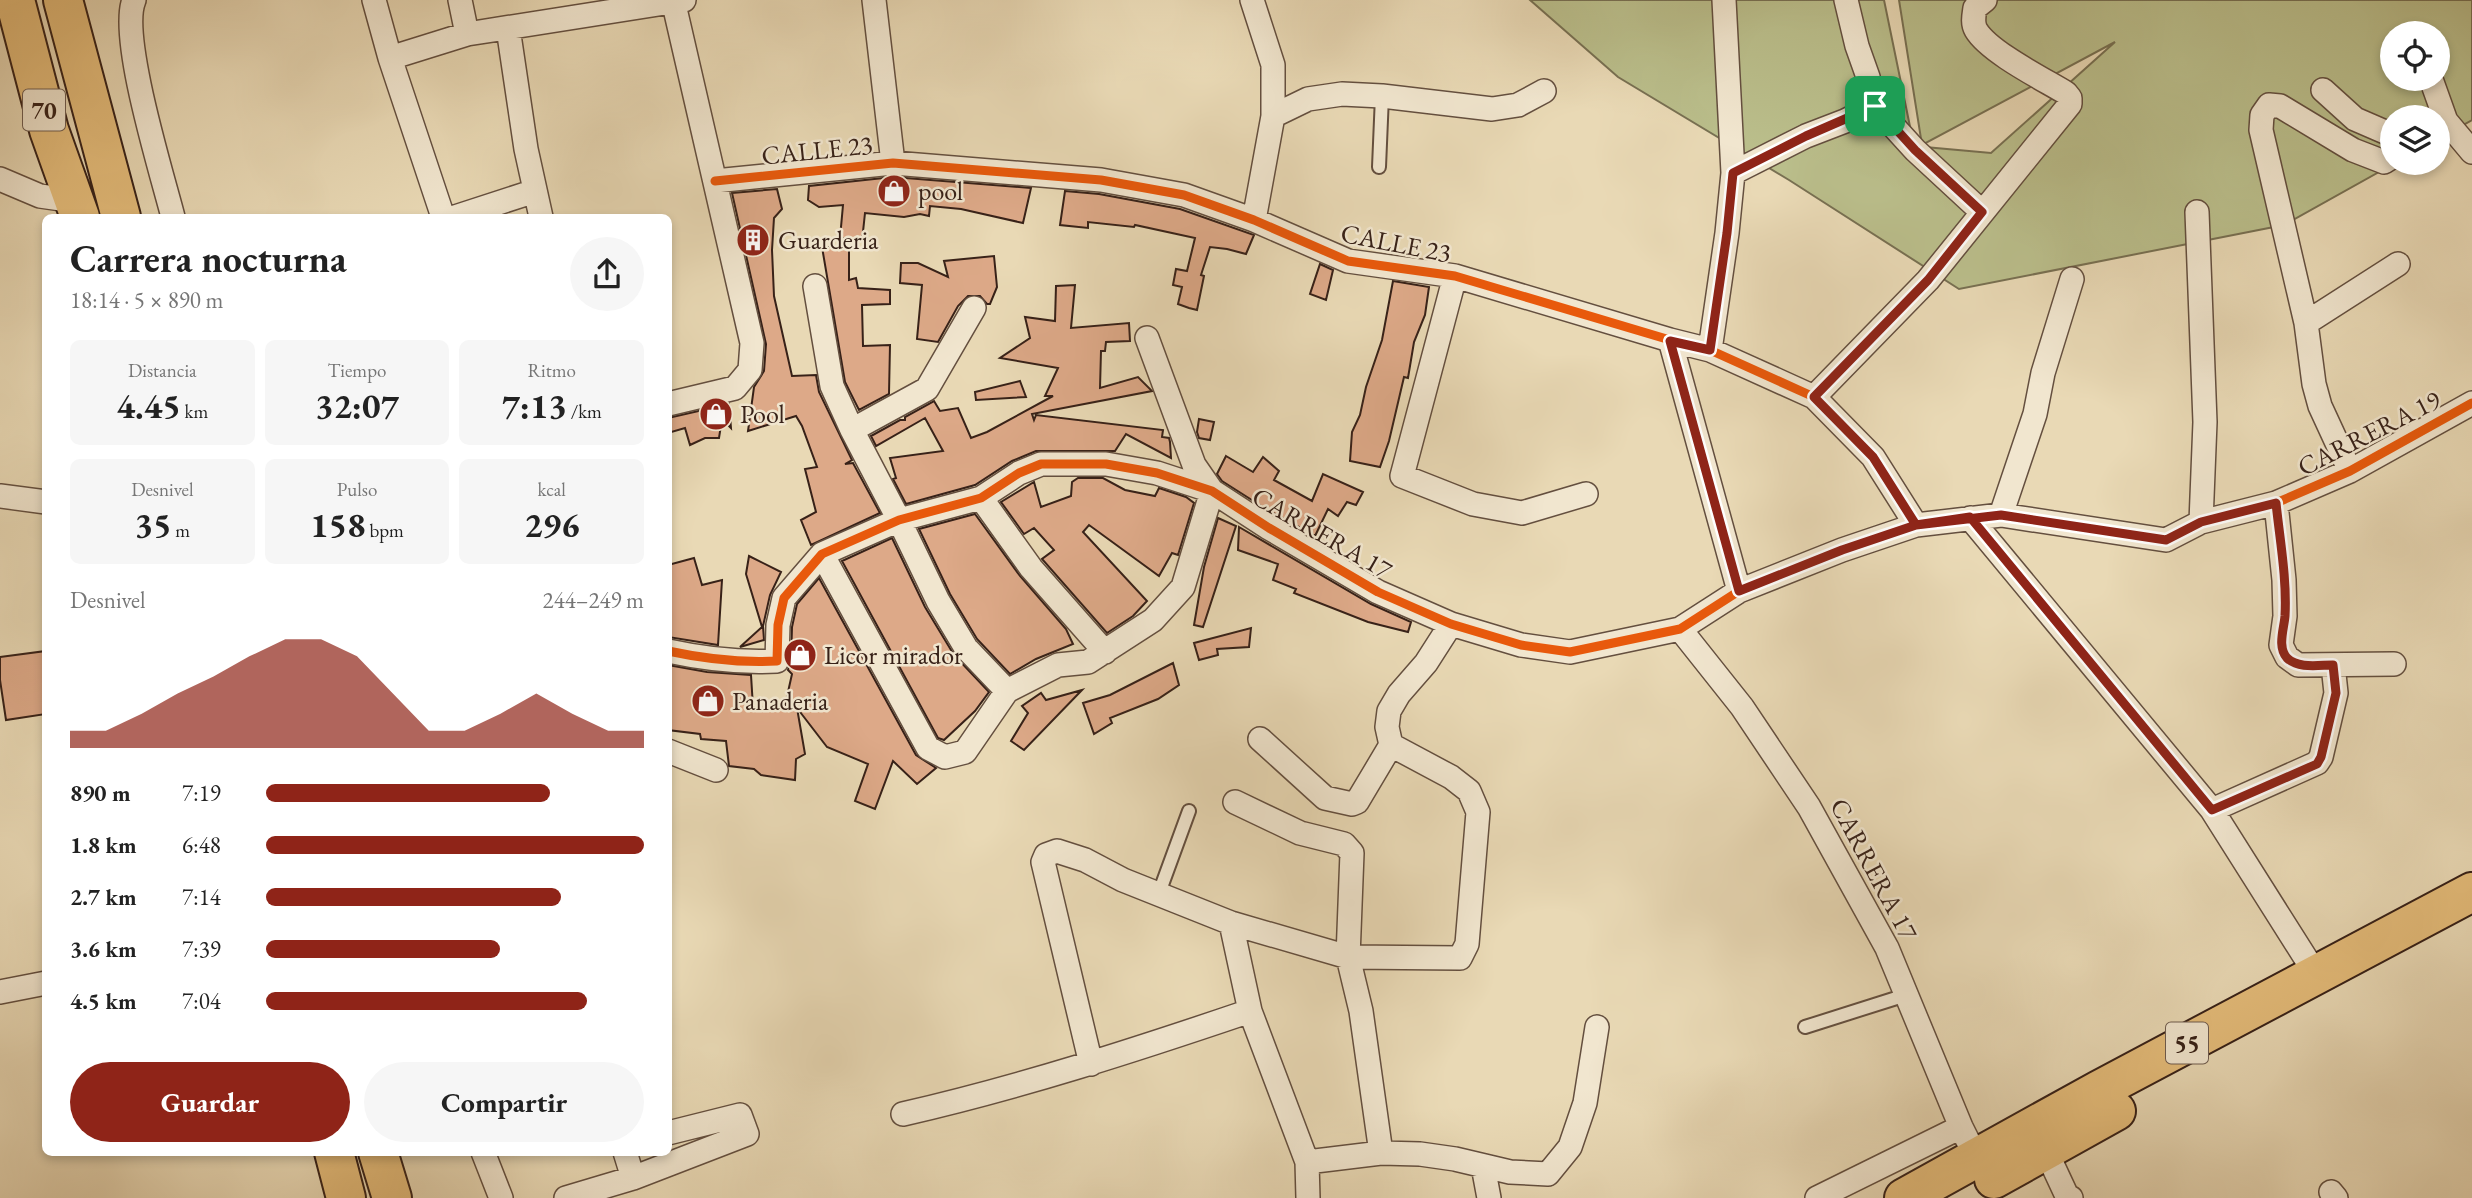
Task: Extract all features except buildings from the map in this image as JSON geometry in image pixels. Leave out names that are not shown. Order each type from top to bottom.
[{"type":"highway","name":"70","points":[[16,0],[49,130],[77,209]]},
{"type":"highway","name":"70","points":[[63,0],[120,214]]},
{"type":"highway","name":"55","points":[[1904,1198],[1969,1143],[2099,1090],[2472,892]]},
{"type":"highway","name":"55","points":[[1958,1198],[2472,921]]},
{"type":"highway","points":[[335,1156],[346,1198]]},
{"type":"street","points":[[134,0],[130,9],[133,54],[172,214]]},
{"type":"street","points":[[374,0],[390,58],[442,214]]},
{"type":"street","points":[[460,0],[467,34]]},
{"type":"street","points":[[874,0],[893,163]]},
{"type":"street","points":[[1252,0],[1273,65],[1273,116],[1254,220]]},
{"type":"street","points":[[1710,350],[1733,173],[1724,0]]},
{"type":"street","points":[[1846,0],[1875,106],[1915,150],[1982,212]]},
{"type":"street","points":[[1814,397],[1928,280],[2070,104],[2066,93],[1997,49],[1976,30],[1973,19],[1975,8],[1985,0]]},
{"type":"street","points":[[390,58],[467,34],[677,1],[752,343],[750,370],[735,388],[672,403]]},
{"type":"street","points":[[508,28],[526,149],[540,214]]},
{"type":"street","points":[[2323,90],[2355,119],[2380,130]]},
{"type":"street","points":[[1273,116],[1308,99],[1342,94],[1492,109],[1518,106],[1544,91]]},
{"type":"street","points":[[2350,471],[2320,407],[2314,384],[2306,323],[2261,130],[2262,115],[2269,105],[2280,106],[2353,150],[2380,160]]},
{"type":"street","points":[[1733,173],[1806,136],[1875,106]]},
{"type":"street","points":[[2450,131],[2472,152]]},
{"type":"street","name":"CALLE 23","points":[[715,181],[893,163],[1101,180],[1184,195],[1254,220],[1348,261],[1455,276],[1670,341],[1710,350],[1814,397],[1873,457],[1916,525]]},
{"type":"street","points":[[0,179],[77,209]]},
{"type":"street","points":[[464,214],[535,191]]},
{"type":"street","points":[[2197,212],[2205,422],[2201,522]]},
{"type":"street","points":[[2306,323],[2398,264]]},
{"type":"street","points":[[1455,276],[1402,476],[1474,504],[1522,513],[1586,494]]},
{"type":"street","points":[[2001,515],[2035,414],[2043,373],[2072,279]]},
{"type":"street","points":[[815,286],[832,386],[852,430],[938,601],[966,648],[1007,691]]},
{"type":"street","points":[[852,430],[927,389],[974,308]]},
{"type":"street","points":[[822,554],[928,748],[945,757],[965,752],[1007,691],[1058,665],[1088,662],[1105,652],[1153,620],[1183,587],[1212,492],[1194,465],[1147,338]]},
{"type":"street","points":[[1670,341],[1739,591]]},
{"type":"street","name":"CARRERA 19","points":[[1916,525],[2001,515],[2166,540],[2201,522],[2276,503],[2350,471],[2472,403]]},
{"type":"street","name":"CARRERA 17","points":[[672,652],[750,663],[778,661],[778,625],[784,597],[822,554],[899,520],[981,498],[1019,473],[1041,464],[1106,464],[1157,473],[1212,492],[1378,592],[1451,624],[1521,645],[1570,652],[1680,629],[1739,591],[1842,550],[1916,525]]},
{"type":"street","points":[[0,496],[42,501]]},
{"type":"street","points":[[981,498],[1031,568],[1105,652]]},
{"type":"street","points":[[2276,503],[2284,580],[2285,616],[2281,645],[2287,657],[2298,665],[2394,664]]},
{"type":"street","points":[[1970,517],[2212,810],[2317,976]]},
{"type":"street","points":[[1260,739],[1325,798],[1352,804],[1357,802],[1391,745],[1387,727],[1389,711],[1399,694],[1426,663],[1451,624]]},
{"type":"street","name":"CARRERA 17","points":[[1680,629],[1742,706],[1809,807],[1887,947],[1969,1143]]},
{"type":"street","points":[[2212,810],[2317,764],[2336,693],[2333,665]]},
{"type":"street","points":[[1091,1064],[1043,862],[1046,855],[1057,851],[1085,860],[1123,880],[1231,923],[1348,957],[1460,958],[1467,944],[1478,812],[1469,791],[1451,777],[1391,745]]},
{"type":"street","points":[[672,753],[716,770]]},
{"type":"street","points":[[1235,802],[1300,833],[1344,844],[1352,853],[1348,957],[1361,1011],[1381,1153]]},
{"type":"street","points":[[1231,923],[1250,1011],[1307,1162],[1308,1198]]},
{"type":"street","points":[[0,992],[42,984]]},
{"type":"street","points":[[903,1114],[983,1095],[1091,1064],[1250,1011]]},
{"type":"street","points":[[1307,1162],[1381,1153],[1432,1156],[1510,1172],[1548,1174],[1570,1147],[1585,1103],[1597,1027]]},
{"type":"street","points":[[566,1198],[633,1178],[747,1134],[740,1115],[672,1132]]},
{"type":"street","points":[[1817,1198],[1969,1143]]},
{"type":"street","points":[[2046,1151],[2068,1197]]},
{"type":"street","points":[[485,1156],[501,1198]]},
{"type":"street","points":[[626,1156],[633,1178]]},
{"type":"street","points":[[1483,1166],[1489,1198]]},
{"type":"lane","points":[[1379,167],[1382,96]]},
{"type":"lane","points":[[1159,893],[1189,811]]},
{"type":"lane","points":[[1805,1027],[1906,995]]},
{"type":"green space","points":[[1530,0],[1884,0],[1914,146],[1991,153],[2115,42],[1922,145],[1899,0],[2472,0],[2472,120],[2450,132],[2450,105],[2380,105],[2380,171],[2284,225],[1959,289],[1789,180],[1618,77]]},
{"type":"cycle path","points":[[715,181],[893,163],[1101,180],[1184,195],[1254,220],[1348,261],[1455,276],[1710,350],[1814,397],[1873,457],[1916,525]]},
{"type":"cycle path","points":[[672,652],[722,660],[777,661],[778,625],[784,598],[822,554],[899,520],[981,498],[1019,473],[1041,464],[1106,464],[1157,473],[1212,491],[1378,592],[1451,624],[1521,645],[1570,652],[1680,629],[1739,591],[1842,550],[1916,525],[2001,515],[2166,540],[2201,522],[2276,503],[2350,471],[2472,403]]},
{"type":"place","name":"pool","points":[[894,191]]},
{"type":"place","name":"Guarderia","points":[[753,240]]},
{"type":"place","name":"Pool","points":[[716,414]]},
{"type":"place","name":"Licor mirador","points":[[800,655]]},
{"type":"place","name":"Panaderia","points":[[708,701]]},
{"type":"route","points":[[1875,106],[1806,136],[1733,173],[1710,350],[1670,341],[1739,591],[1842,550],[1916,525],[1970,517],[2001,515],[2166,540],[2201,522],[2276,503],[2284,580],[2285,616],[2281,645],[2287,657],[2298,665],[2333,665],[2336,693],[2317,764],[2212,810],[1970,517],[1916,525],[1873,457],[1814,397],[1928,280],[1982,212],[1915,150],[1875,106]]}]
